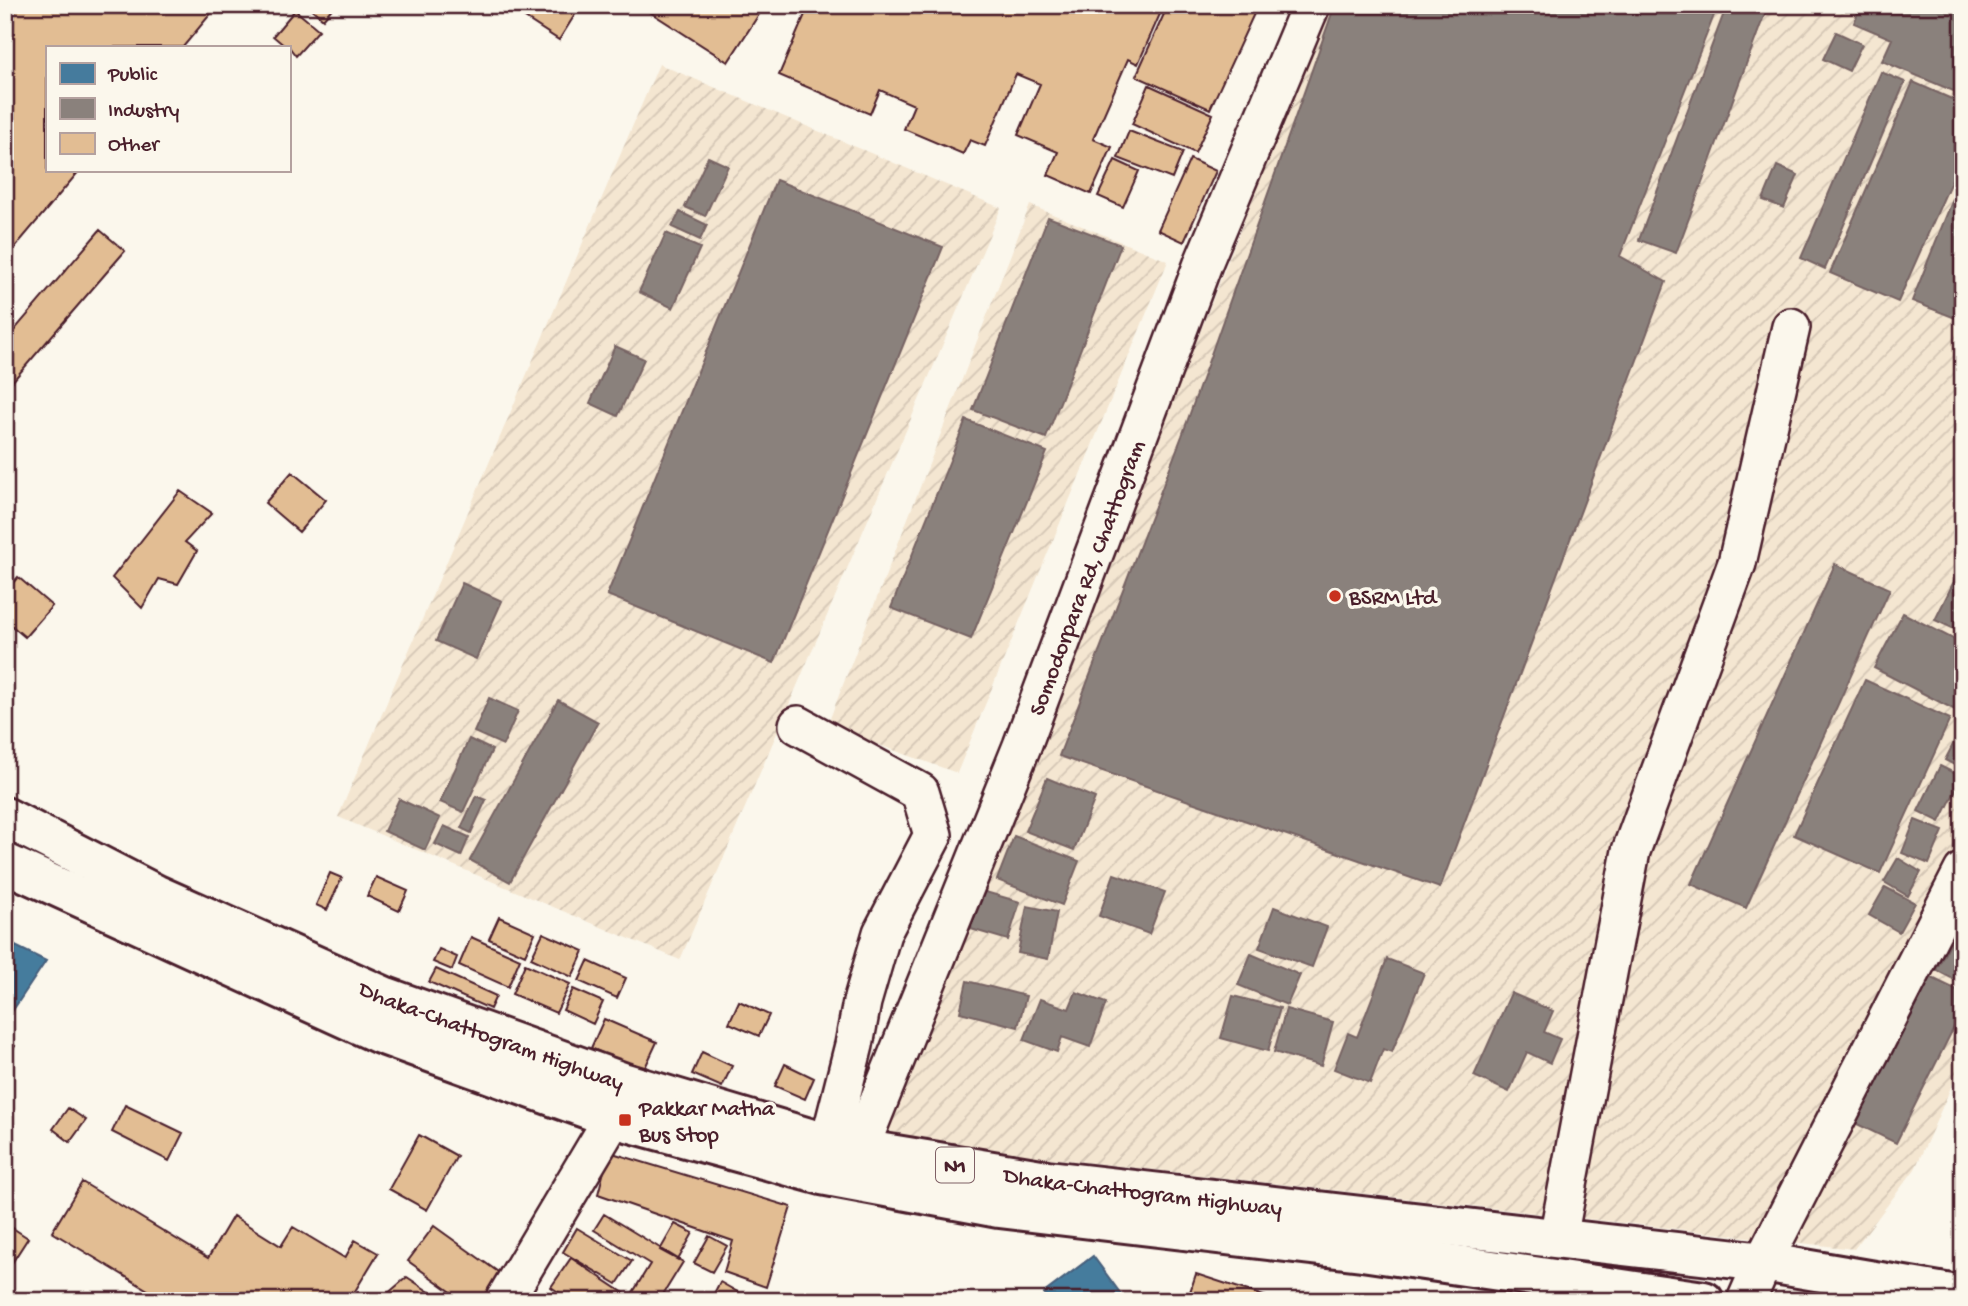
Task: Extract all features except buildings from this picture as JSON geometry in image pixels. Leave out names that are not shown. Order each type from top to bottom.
[{"type":"highway","name":"Dhaka-Chattogram Highway","points":[[5,817],[155,894],[386,997],[622,1082],[844,1147],[1047,1180],[1763,1262],[1963,1296]]},
{"type":"highway","name":"Dhaka-Chattogram Highway","points":[[8,868],[380,1034],[614,1118],[822,1175],[999,1208],[1362,1251],[1704,1301]]},
{"type":"street","name":"Somodorpara Rd, Chattogram","points":[[844,1147],[1022,746],[1204,261],[1311,5]]},
{"type":"street","points":[[1558,1238],[1631,851],[1737,563],[1791,327]]},
{"type":"street","points":[[798,726],[920,792],[933,835],[882,933],[862,1002],[854,1045],[844,1147]]},
{"type":"street","points":[[1746,1301],[1763,1262],[1963,871]]},
{"type":"street","points":[[504,1301],[614,1118]]},
{"type":"shaded area","points":[[1329,5],[1963,5],[1963,1060],[1915,1169],[1854,1249],[882,1139]]},
{"type":"shaded area","points":[[659,64],[1001,208],[680,960],[338,817]]},
{"type":"shaded area","points":[[1030,205],[1168,261],[957,773],[827,726]]},
{"type":"place","name":"BSRM Ltd","points":[[1335,596]]},
{"type":"place","name":"Pakkar Matha Bus Stop","points":[[625,1120]]}]
